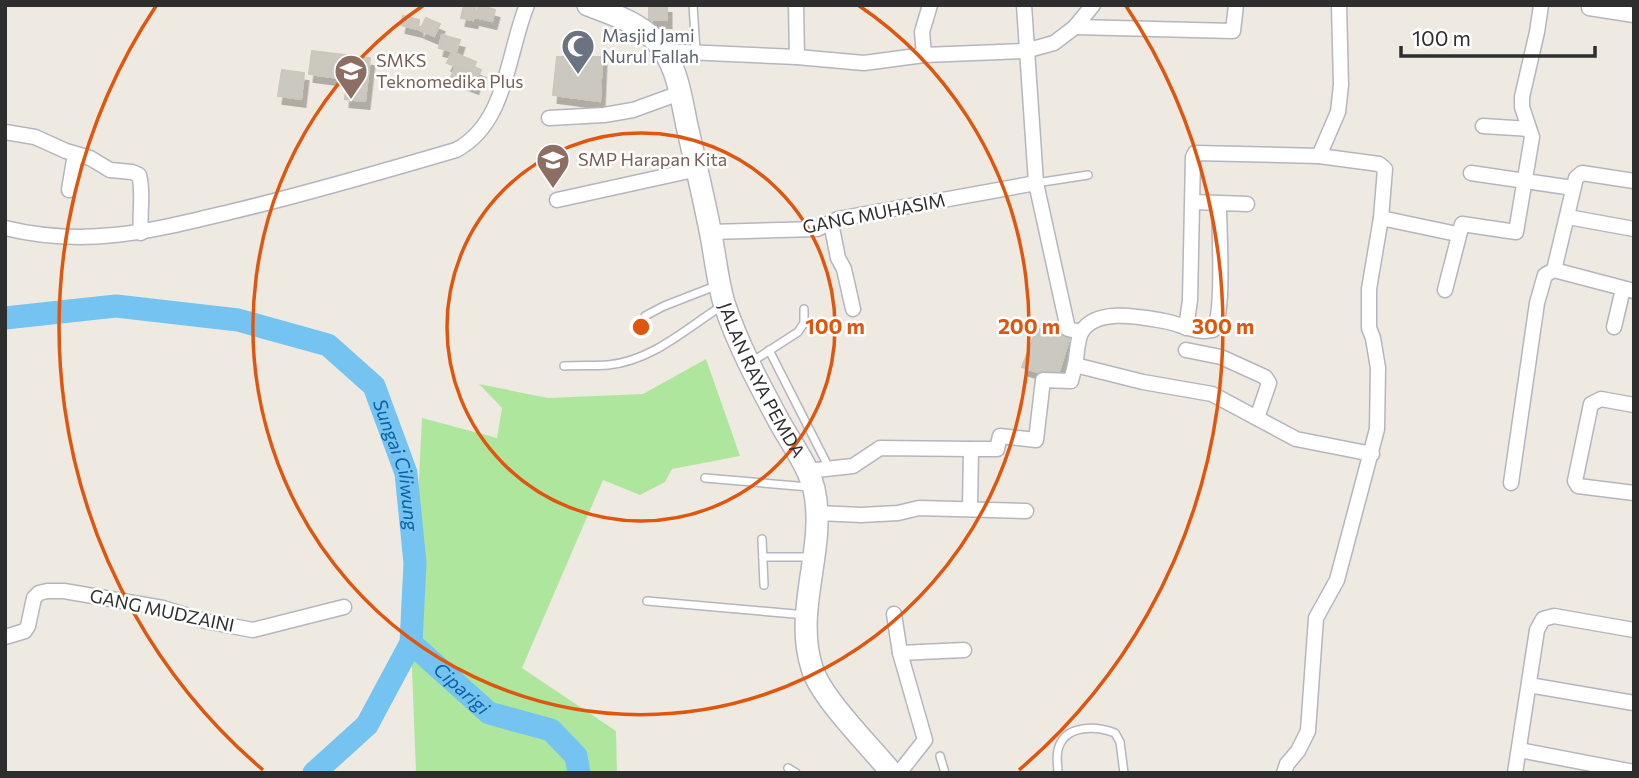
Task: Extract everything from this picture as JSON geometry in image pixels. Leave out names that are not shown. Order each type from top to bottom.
[{"type":"main road","name":"JALAN RAYA PEMDA","points":[[588,5],[630,22],[649,34],[664,51],[680,93],[722,294],[749,363],[812,471],[818,513],[806,615],[806,642],[811,668],[818,685],[890,772]]},
{"type":"street","points":[[5,228],[61,238],[141,233],[305,195],[456,150],[473,140],[500,96],[527,5]]},
{"type":"street","points":[[796,5],[797,57]]},
{"type":"street","points":[[924,55],[922,32],[930,5]]},
{"type":"street","points":[[1024,5],[1036,183],[1068,329],[1081,332]]},
{"type":"street","points":[[664,51],[797,57],[864,64],[924,55],[1026,51],[1054,43],[1075,27],[1093,5]]},
{"type":"street","points":[[1075,27],[1233,31],[1236,5]]},
{"type":"street","points":[[1319,156],[1338,112],[1341,85],[1339,5]]},
{"type":"street","points":[[1445,290],[1457,234],[1462,224],[1516,232],[1532,138],[1522,107],[1522,97],[1541,5]]},
{"type":"street","points":[[1590,5],[1589,8],[1634,15]]},
{"type":"street","points":[[549,118],[604,115],[633,110],[680,93]]},
{"type":"street","points":[[1483,126],[1529,129]]},
{"type":"street","points":[[5,132],[35,137],[90,158],[110,170],[139,175],[142,184],[139,214],[141,233]]},
{"type":"street","points":[[1186,328],[1192,157],[1195,153],[1319,156],[1369,162],[1383,167],[1387,173],[1369,289],[1369,328],[1378,368],[1377,429],[1337,580],[1316,618],[1308,731],[1284,773]]},
{"type":"street","points":[[69,190],[75,154]]},
{"type":"street","points":[[557,200],[698,169]]},
{"type":"street","points":[[1471,173],[1573,188]]},
{"type":"street","points":[[1554,270],[1576,178],[1582,173],[1634,181]]},
{"type":"street","name":"GANG MUHASIM","points":[[710,232],[817,229],[838,219],[1036,183]]},
{"type":"street","points":[[1192,202],[1247,204]]},
{"type":"street","points":[[812,471],[853,467],[880,448],[997,449],[1000,436],[1036,440],[1043,380],[1071,381],[1081,332],[1092,321],[1116,316],[1167,321],[1208,332],[1216,327],[1219,309],[1219,207]]},
{"type":"street","points":[[1381,218],[1457,234]]},
{"type":"street","points":[[1568,218],[1634,229]]},
{"type":"street","points":[[831,223],[853,309]]},
{"type":"street","points":[[1511,483],[1537,303],[1545,275],[1554,270],[1629,290],[1614,327]]},
{"type":"street","points":[[1186,350],[1221,357],[1265,377],[1269,383],[1258,418]]},
{"type":"street","points":[[1074,365],[1129,379],[1212,394],[1296,439],[1372,454]]},
{"type":"street","points":[[1634,405],[1601,399],[1591,404],[1575,481],[1578,486],[1586,488],[1634,493]]},
{"type":"street","points":[[970,508],[971,449]]},
{"type":"street","points":[[818,513],[861,515],[898,513],[919,508],[1026,511]]},
{"type":"street","name":"GANG MUDZAINI","points":[[5,637],[25,631],[34,598],[38,593],[47,591],[64,591],[163,608],[205,621],[246,629],[261,629],[344,607]]},
{"type":"street","points":[[890,772],[925,740],[900,653],[894,614]]},
{"type":"street","points":[[1515,773],[1537,630],[1543,619],[1554,616],[1634,630]]},
{"type":"street","points":[[900,653],[964,650]]},
{"type":"street","points":[[1529,685],[1634,703]]},
{"type":"street","points":[[1519,750],[1634,772]]},
{"type":"lane","points":[[692,5],[695,51]]},
{"type":"lane","points":[[1036,183],[1088,175]]},
{"type":"lane","points":[[645,316],[664,306],[722,294]]},
{"type":"lane","points":[[565,366],[610,365],[641,356],[670,342],[722,294]]},
{"type":"lane","points":[[749,363],[798,332],[804,323],[804,309]]},
{"type":"lane","points":[[705,478],[812,471],[769,351]]},
{"type":"lane","points":[[762,539],[764,586]]},
{"type":"lane","points":[[763,557],[813,557]]},
{"type":"lane","points":[[647,600],[806,615]]},
{"type":"lane","points":[[1058,773],[1058,749],[1066,736],[1081,729],[1100,728],[1115,733],[1120,743],[1124,773]]},
{"type":"lane","points":[[940,756],[945,773]]},
{"type":"lane","points":[[788,768],[796,773]]},
{"type":"green space","points":[[706,359],[740,456],[672,469],[665,482],[640,495],[603,480],[522,668],[616,731],[617,773],[416,773],[411,643],[422,418],[497,438],[502,408],[479,384],[548,398],[643,394]]},
{"type":"building","points":[[464,5],[476,5],[473,20],[461,18]]},
{"type":"building","points":[[479,5],[495,10],[492,21],[475,17]]},
{"type":"building","points":[[649,5],[667,5],[667,20],[649,20]]},
{"type":"building","points":[[403,16],[419,20],[418,29],[401,25]]},
{"type":"building","points":[[426,18],[440,24],[434,36],[420,30]]},
{"type":"building","points":[[442,35],[460,40],[456,52],[439,48]]},
{"type":"building","points":[[312,51],[370,58],[365,101],[345,99],[347,79],[309,74]]},
{"type":"building","points":[[452,52],[476,62],[474,67],[481,70],[478,75],[447,63]]},
{"type":"building","name":"Masjid Jami Nurul Fallah","points":[[557,57],[602,57],[600,101],[553,95]]},
{"type":"building","points":[[455,68],[477,77],[474,86],[451,77]]},
{"type":"building","points":[[282,70],[304,73],[301,99],[278,96]]},
{"type":"building","points":[[1037,328],[1070,336],[1057,378],[1022,367]]},
{"type":"waterway","name":"Sungai Ciliwung","points":[[5,318],[116,306],[238,320],[328,345],[374,386],[406,473],[415,563],[411,643],[367,725],[314,773]]},
{"type":"waterway","name":"Ciparigi","points":[[411,643],[489,713],[551,730],[576,756],[579,773]]},
{"type":"place","name":"Masjid Jami Nurul Fallah","points":[[578,76]]},
{"type":"place","name":"SMKS Teknomedika Plus","points":[[351,101]]},
{"type":"place","name":"SMP Harapan Kita","points":[[553,190]]}]
